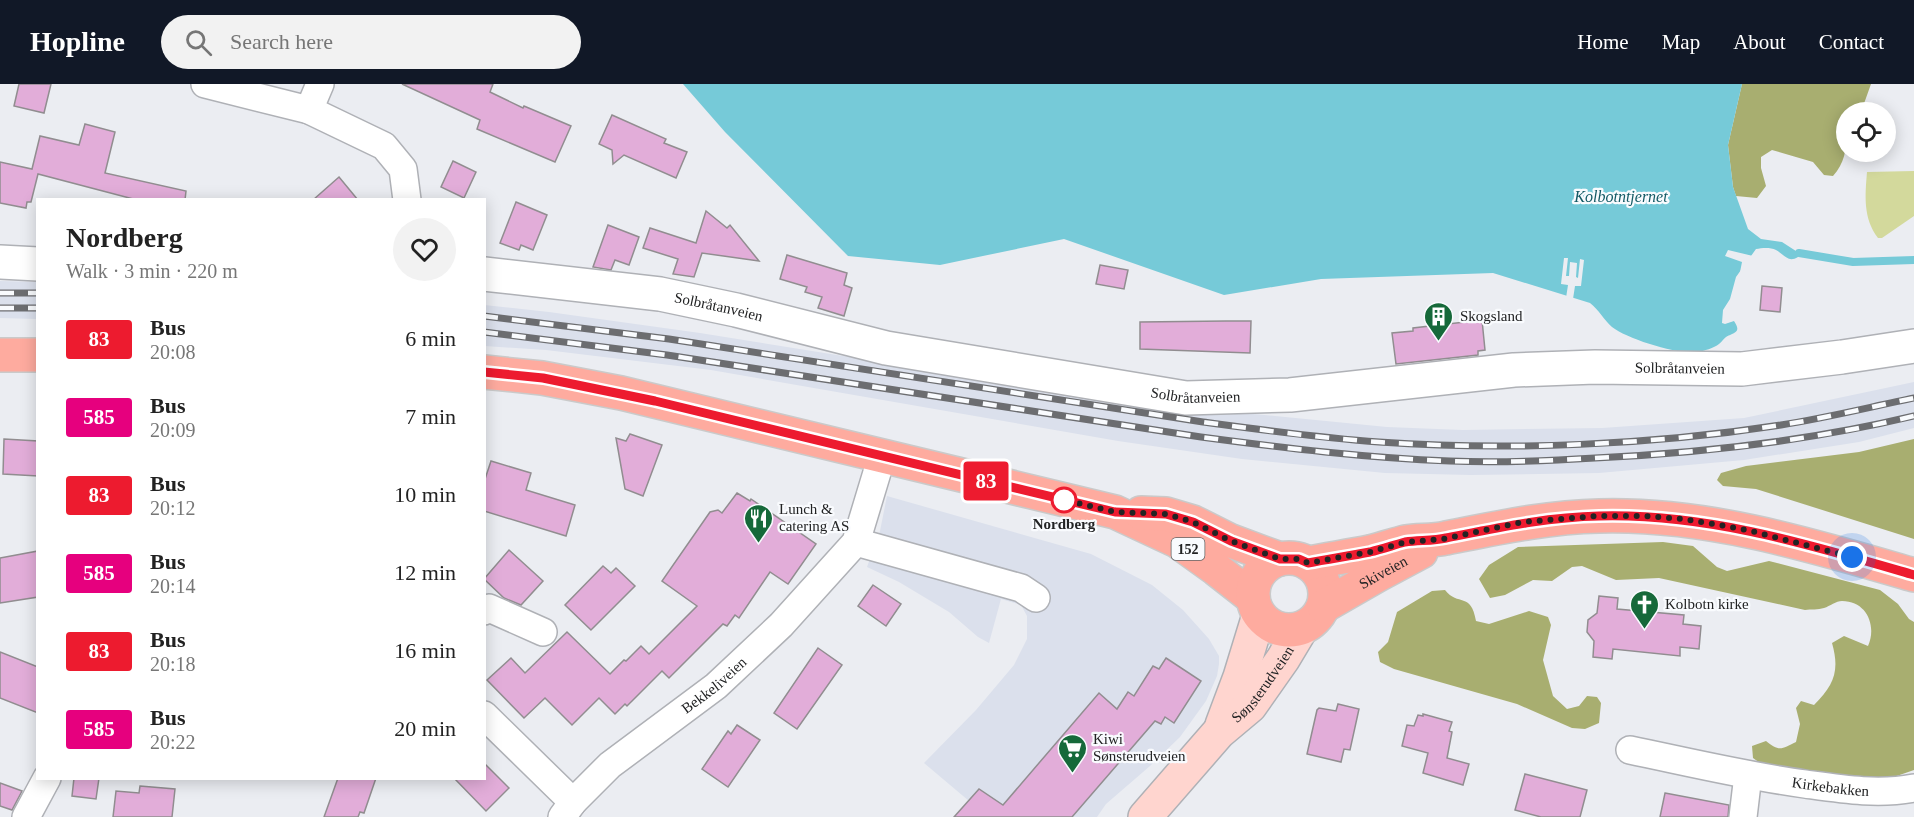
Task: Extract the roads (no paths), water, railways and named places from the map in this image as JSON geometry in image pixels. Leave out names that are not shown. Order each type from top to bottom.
[{"type":"main road","points":[[0,355],[36,355]]},
{"type":"main road","name":"152","points":[[486,372],[543,378],[621,393],[1115,512],[1166,514],[1193,522],[1231,541],[1294,561]]},
{"type":"main road","name":"152","points":[[1115,512],[1177,541],[1216,569],[1256,607],[1267,624],[1289,631],[1312,618]]},
{"type":"main road","name":"Skiveien","points":[[1294,561],[1370,552],[1406,542],[1443,539],[1523,522],[1598,516],[1645,516],[1682,519],[1747,530],[1832,551],[1914,575]]},
{"type":"main road","name":"Skiveien","points":[[1312,618],[1443,539]]},
{"type":"main road","points":[[1256,607],[1254,585],[1259,573],[1268,564],[1294,561],[1317,571],[1324,582],[1326,594],[1312,618]]},
{"type":"main road","name":"Sønsterudveien","points":[[1219,732],[1240,676],[1256,607]]},
{"type":"main road","name":"Sønsterudveien","points":[[1145,817],[1219,732],[1250,706],[1312,618]]},
{"type":"street","points":[[205,84],[309,110],[384,146],[403,169],[407,198]]},
{"type":"street","points":[[309,110],[320,84]]},
{"type":"street","points":[[0,262],[36,264]]},
{"type":"street","name":"Solbråtanveien","points":[[486,274],[660,294],[736,310],[886,348],[1186,398],[1290,395],[1514,370],[1595,367],[1742,369],[1914,346]]},
{"type":"street","name":"Bekkeliveien","points":[[567,809],[610,765],[716,686],[781,625],[856,542],[882,456]]},
{"type":"street","points":[[856,542],[1021,588],[1036,598]]},
{"type":"street","points":[[486,610],[489,608],[543,632]]},
{"type":"street","points":[[486,717],[567,809]]},
{"type":"street","name":"Kirkebakken","points":[[1630,750],[1748,775],[1845,790],[1897,791],[1914,788]]},
{"type":"street","points":[[1743,817],[1748,775]]},
{"type":"street","points":[[26,817],[46,780]]},
{"type":"water","name":"Kolbotntjernet","points":[[683,84],[1742,84],[1728,145],[1733,187],[1748,229],[1761,239],[1782,242],[1799,253],[1798,257],[1792,259],[1774,249],[1756,249],[1736,277],[1730,299],[1723,310],[1722,323],[1734,321],[1737,330],[1714,347],[1700,352],[1678,351],[1629,336],[1612,327],[1590,303],[1493,273],[1321,279],[1224,295],[1064,239],[940,265],[848,256],[725,132]]},
{"type":"waterway","points":[[1799,253],[1853,262],[1914,260]]},
{"type":"railway","points":[[0,293],[36,293]]},
{"type":"railway","points":[[0,308],[36,308]]},
{"type":"railway","points":[[486,316],[669,339],[1203,422],[1313,436],[1428,445],[1529,446],[1631,442],[1781,425],[1914,398]]},
{"type":"railway","points":[[486,332],[667,355],[1201,437],[1325,452],[1419,460],[1522,461],[1676,453],[1795,439],[1914,416]]},
{"type":"place","name":"Skogsland","points":[[1439,342]]},
{"type":"place","name":"Nordberg","points":[[1064,500]]},
{"type":"place","name":"Lunch & catering AS","points":[[758,544]]},
{"type":"place","name":"Kolbotn kirke","points":[[1644,630]]},
{"type":"place","name":"Kiwi Sønsterudveien","points":[[1072,774]]}]
